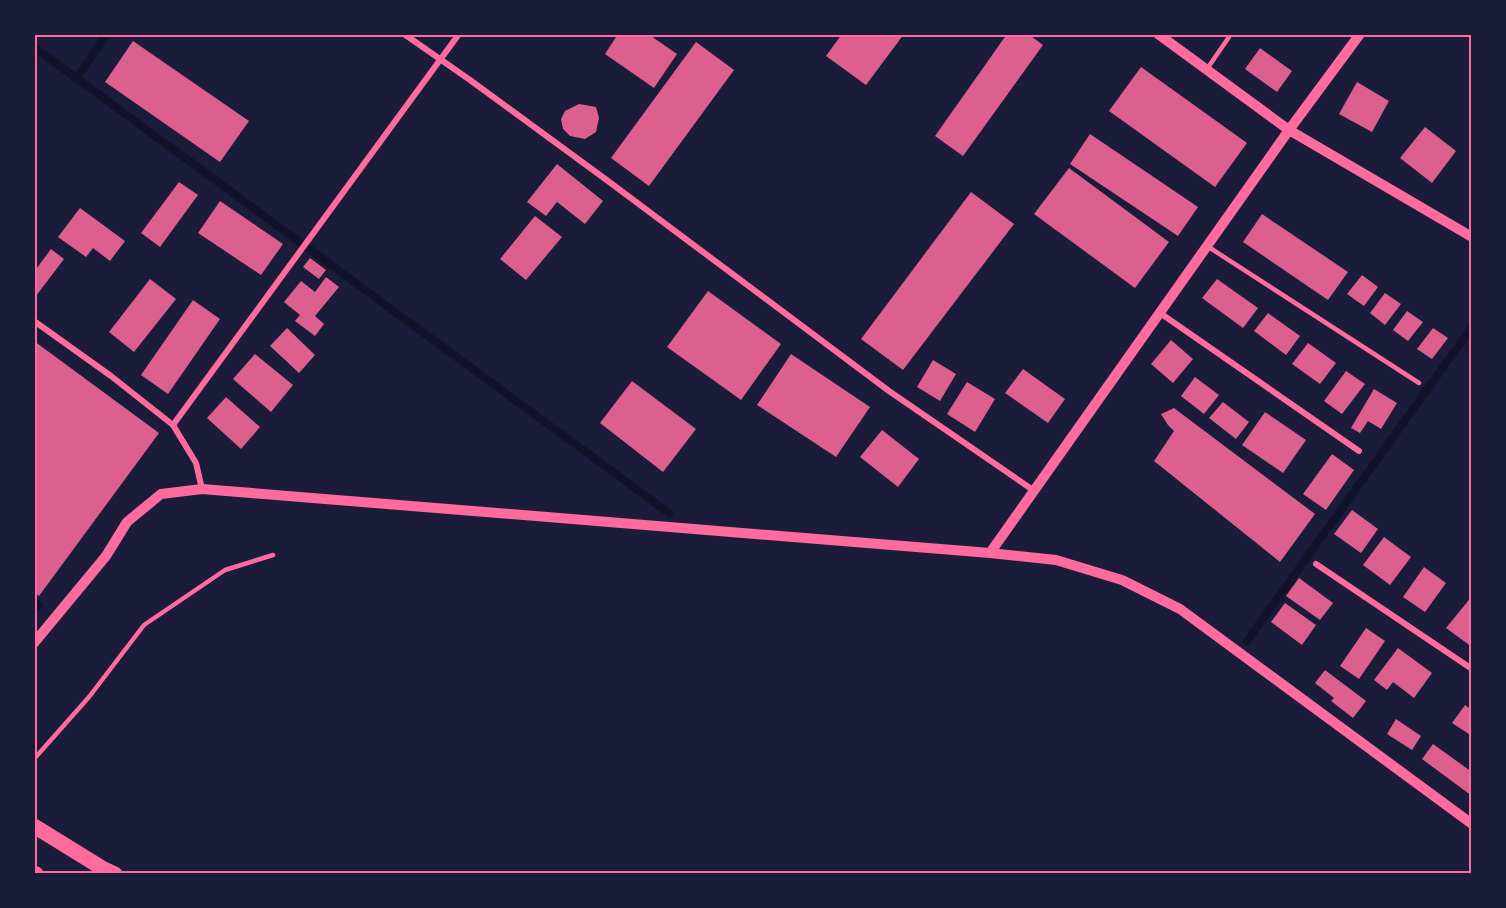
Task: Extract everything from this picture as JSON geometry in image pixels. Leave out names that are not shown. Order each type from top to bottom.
[{"type":"main road","points":[[34,826],[102,868],[115,873]]},
{"type":"street","points":[[404,34],[599,174],[889,390],[1034,490]]},
{"type":"street","points":[[173,425],[459,34]]},
{"type":"street","points":[[1158,34],[1289,130],[1472,237]]},
{"type":"street","points":[[990,553],[1289,130],[1360,34]]},
{"type":"street","points":[[1160,312],[1359,451]]},
{"type":"street","points":[[34,321],[111,376],[173,425],[196,463],[202,489]]},
{"type":"street","points":[[34,643],[106,556],[126,522],[162,494],[202,489],[1056,560],[1122,580],[1180,609],[1472,824]]},
{"type":"street","points":[[1316,564],[1472,669]]},
{"type":"lane","points":[[1206,70],[1231,34]]},
{"type":"lane","points":[[1207,246],[1419,383]]},
{"type":"lane","points":[[34,759],[89,697],[144,626],[225,570],[273,555]]},
{"type":"building","points":[[618,34],[648,34],[677,54],[654,88],[605,54]]},
{"type":"building","points":[[842,34],[904,34],[866,85],[826,56]]},
{"type":"building","points":[[1007,34],[1028,34],[1043,45],[963,156],[935,136]]},
{"type":"building","points":[[133,41],[249,121],[220,162],[105,82]]},
{"type":"building","points":[[696,42],[734,70],[649,186],[611,158]]},
{"type":"building","points":[[1260,48],[1292,71],[1277,92],[1245,69]]},
{"type":"building","points":[[1141,67],[1247,143],[1215,187],[1109,111]]},
{"type":"building","points":[[1357,82],[1389,101],[1372,132],[1339,114]]},
{"type":"building","points":[[579,104],[596,107],[599,118],[596,132],[585,139],[570,136],[563,129],[561,119],[565,111]]},
{"type":"building","points":[[1425,127],[1456,151],[1432,183],[1400,158]]},
{"type":"building","points":[[1090,134],[1198,207],[1178,236],[1070,164]]},
{"type":"building","points":[[557,164],[603,201],[585,224],[557,202],[546,216],[527,202]]},
{"type":"building","points":[[1069,168],[1169,242],[1135,288],[1034,214]]},
{"type":"building","points":[[179,182],[198,195],[160,247],[141,233]]},
{"type":"building","points":[[971,192],[1014,224],[903,370],[861,339]]},
{"type":"building","points":[[220,201],[283,244],[261,275],[198,233]]},
{"type":"building","points":[[80,208],[125,241],[110,261],[93,248],[86,257],[58,237]]},
{"type":"building","points":[[1262,214],[1348,272],[1328,300],[1243,242]]},
{"type":"building","points":[[535,216],[562,237],[526,280],[500,259]]},
{"type":"building","points":[[51,249],[64,259],[36,296],[34,295],[34,272]]},
{"type":"building","points":[[310,258],[326,270],[319,279],[303,267]]},
{"type":"building","points":[[1362,275],[1378,287],[1364,306],[1347,294]]},
{"type":"building","points":[[326,277],[339,287],[315,316],[324,324],[315,336],[295,321],[300,315],[284,302],[301,281],[315,292]]},
{"type":"building","points":[[150,279],[176,299],[134,352],[109,332]]},
{"type":"building","points":[[1217,279],[1258,308],[1243,328],[1202,298]]},
{"type":"building","points":[[708,291],[781,344],[741,400],[667,347]]},
{"type":"building","points":[[1385,293],[1401,304],[1385,325],[1370,313]]},
{"type":"building","points":[[193,300],[220,319],[168,394],[141,375]]},
{"type":"building","points":[[1407,311],[1423,322],[1408,341],[1393,330]]},
{"type":"building","points":[[1268,313],[1300,336],[1286,355],[1254,331]]},
{"type":"building","points":[[287,328],[315,355],[299,373],[270,346]]},
{"type":"building","points":[[1433,328],[1448,338],[1432,359],[1417,349]]},
{"type":"building","points":[[1171,340],[1193,359],[1173,383],[1151,364]]},
{"type":"building","points":[[34,341],[159,433],[39,596],[34,592]]},
{"type":"building","points":[[1308,343],[1336,363],[1320,384],[1292,364]]},
{"type":"building","points":[[255,354],[293,385],[271,412],[233,379]]},
{"type":"building","points":[[791,354],[870,407],[836,457],[757,405]]},
{"type":"building","points":[[933,360],[956,374],[940,401],[917,387]]},
{"type":"building","points":[[1023,369],[1065,399],[1048,423],[1005,393]]},
{"type":"building","points":[[1346,371],[1365,384],[1342,414],[1324,401]]},
{"type":"building","points":[[1195,377],[1219,395],[1204,414],[1181,396]]},
{"type":"building","points":[[632,381],[696,429],[663,472],[600,423]]},
{"type":"building","points":[[967,382],[995,399],[975,432],[947,414]]},
{"type":"building","points":[[1374,389],[1397,403],[1381,429],[1368,421],[1360,433],[1351,428]]},
{"type":"building","points":[[226,397],[260,427],[241,449],[207,418]]},
{"type":"building","points":[[1223,402],[1249,422],[1236,439],[1209,418]]},
{"type":"building","points":[[1174,408],[1315,514],[1280,562],[1154,461],[1174,431],[1161,414]]},
{"type":"building","points":[[1265,412],[1306,440],[1283,473],[1242,445]]},
{"type":"building","points":[[882,430],[919,459],[898,487],[860,457]]},
{"type":"building","points":[[1332,454],[1354,470],[1326,510],[1303,494]]},
{"type":"building","points":[[1352,510],[1378,529],[1361,553],[1334,534]]},
{"type":"building","points":[[1384,537],[1411,557],[1390,585],[1363,565]]},
{"type":"building","points":[[1424,567],[1446,583],[1425,612],[1403,597]]},
{"type":"building","points":[[1299,578],[1333,603],[1320,620],[1286,596]]},
{"type":"building","points":[[1472,596],[1472,647],[1446,628]]},
{"type":"building","points":[[1285,603],[1316,625],[1302,645],[1271,622]]},
{"type":"building","points":[[1366,628],[1385,641],[1359,679],[1340,666]]},
{"type":"building","points":[[1398,648],[1432,673],[1414,698],[1393,682],[1387,690],[1374,680]]},
{"type":"building","points":[[1325,670],[1366,701],[1353,718],[1331,701],[1334,698],[1315,683]]},
{"type":"building","points":[[1465,705],[1472,710],[1472,736],[1452,723]]},
{"type":"building","points":[[1396,719],[1421,736],[1412,750],[1387,734]]},
{"type":"building","points":[[1433,744],[1472,772],[1472,796],[1422,759]]},
{"type":"waterway","points":[[76,79],[107,34]]},
{"type":"waterway","points":[[34,47],[669,513]]},
{"type":"waterway","points":[[1247,641],[1472,327]]},
{"type":"waterway","points":[[34,602],[38,605]]}]
